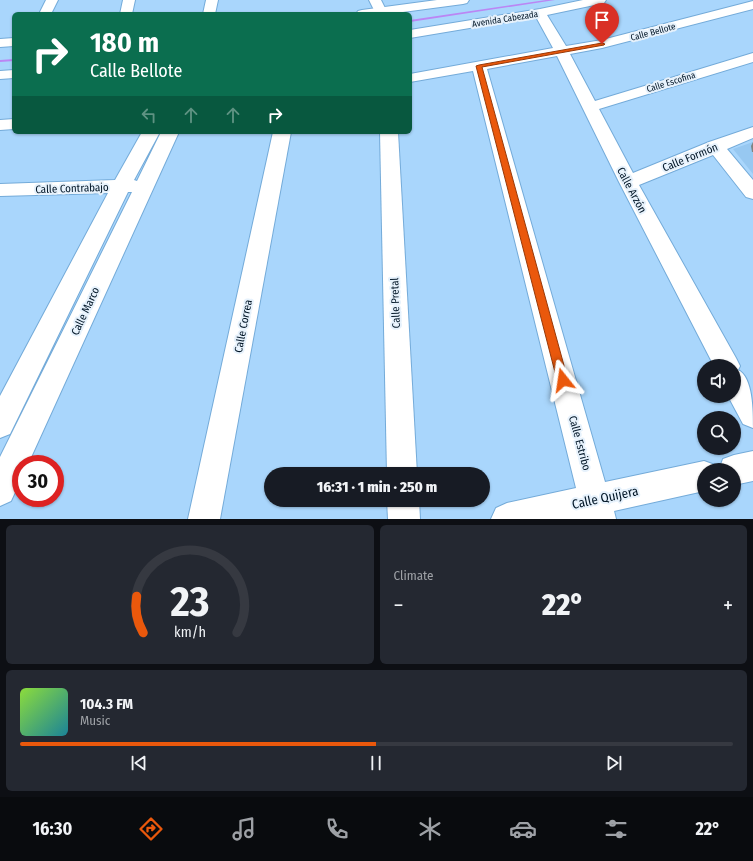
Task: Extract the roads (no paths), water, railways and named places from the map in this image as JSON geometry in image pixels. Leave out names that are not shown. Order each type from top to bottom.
[{"type":"street","points":[[46,12],[52,0]]},
{"type":"street","points":[[126,12],[129,0]]},
{"type":"street","points":[[375,0],[381,12],[463,0]]},
{"type":"street","name":"Avenida Cabezada","points":[[412,34],[540,14],[600,0]]},
{"type":"street","points":[[210,12],[218,2]]},
{"type":"street","name":"Calle Bellote","points":[[412,78],[562,52],[633,37],[753,5]]},
{"type":"street","name":"Calle Arzón","points":[[540,14],[562,52],[628,182],[722,359]]},
{"type":"street","points":[[0,43],[12,42]]},
{"type":"street","name":"Calle Escofina","points":[[590,107],[753,56]]},
{"type":"street","name":"Calle Estribo","points":[[479,66],[597,509]]},
{"type":"street","points":[[0,75],[12,74]]},
{"type":"street","points":[[0,125],[12,124]]},
{"type":"street","name":"Calle Formón","points":[[628,182],[753,132]]},
{"type":"street","points":[[0,424],[149,134]]},
{"type":"street","name":"Calle Marco","points":[[0,490],[169,134]]},
{"type":"street","name":"Calle Correa","points":[[204,519],[282,134]]},
{"type":"street","name":"Calle Pretal","points":[[389,134],[402,467]]},
{"type":"street","points":[[715,146],[753,194]]},
{"type":"street","name":"Calle Contrabajo","points":[[0,190],[144,185]]},
{"type":"street","points":[[741,393],[753,415]]},
{"type":"street","points":[[741,469],[753,466]]},
{"type":"street","name":"Calle Quijera","points":[[507,519],[597,509],[697,478]]},
{"type":"street","points":[[403,507],[404,519]]},
{"type":"waterway","points":[[412,21],[553,0]]},
{"type":"waterway","points":[[0,61],[12,60]]}]
